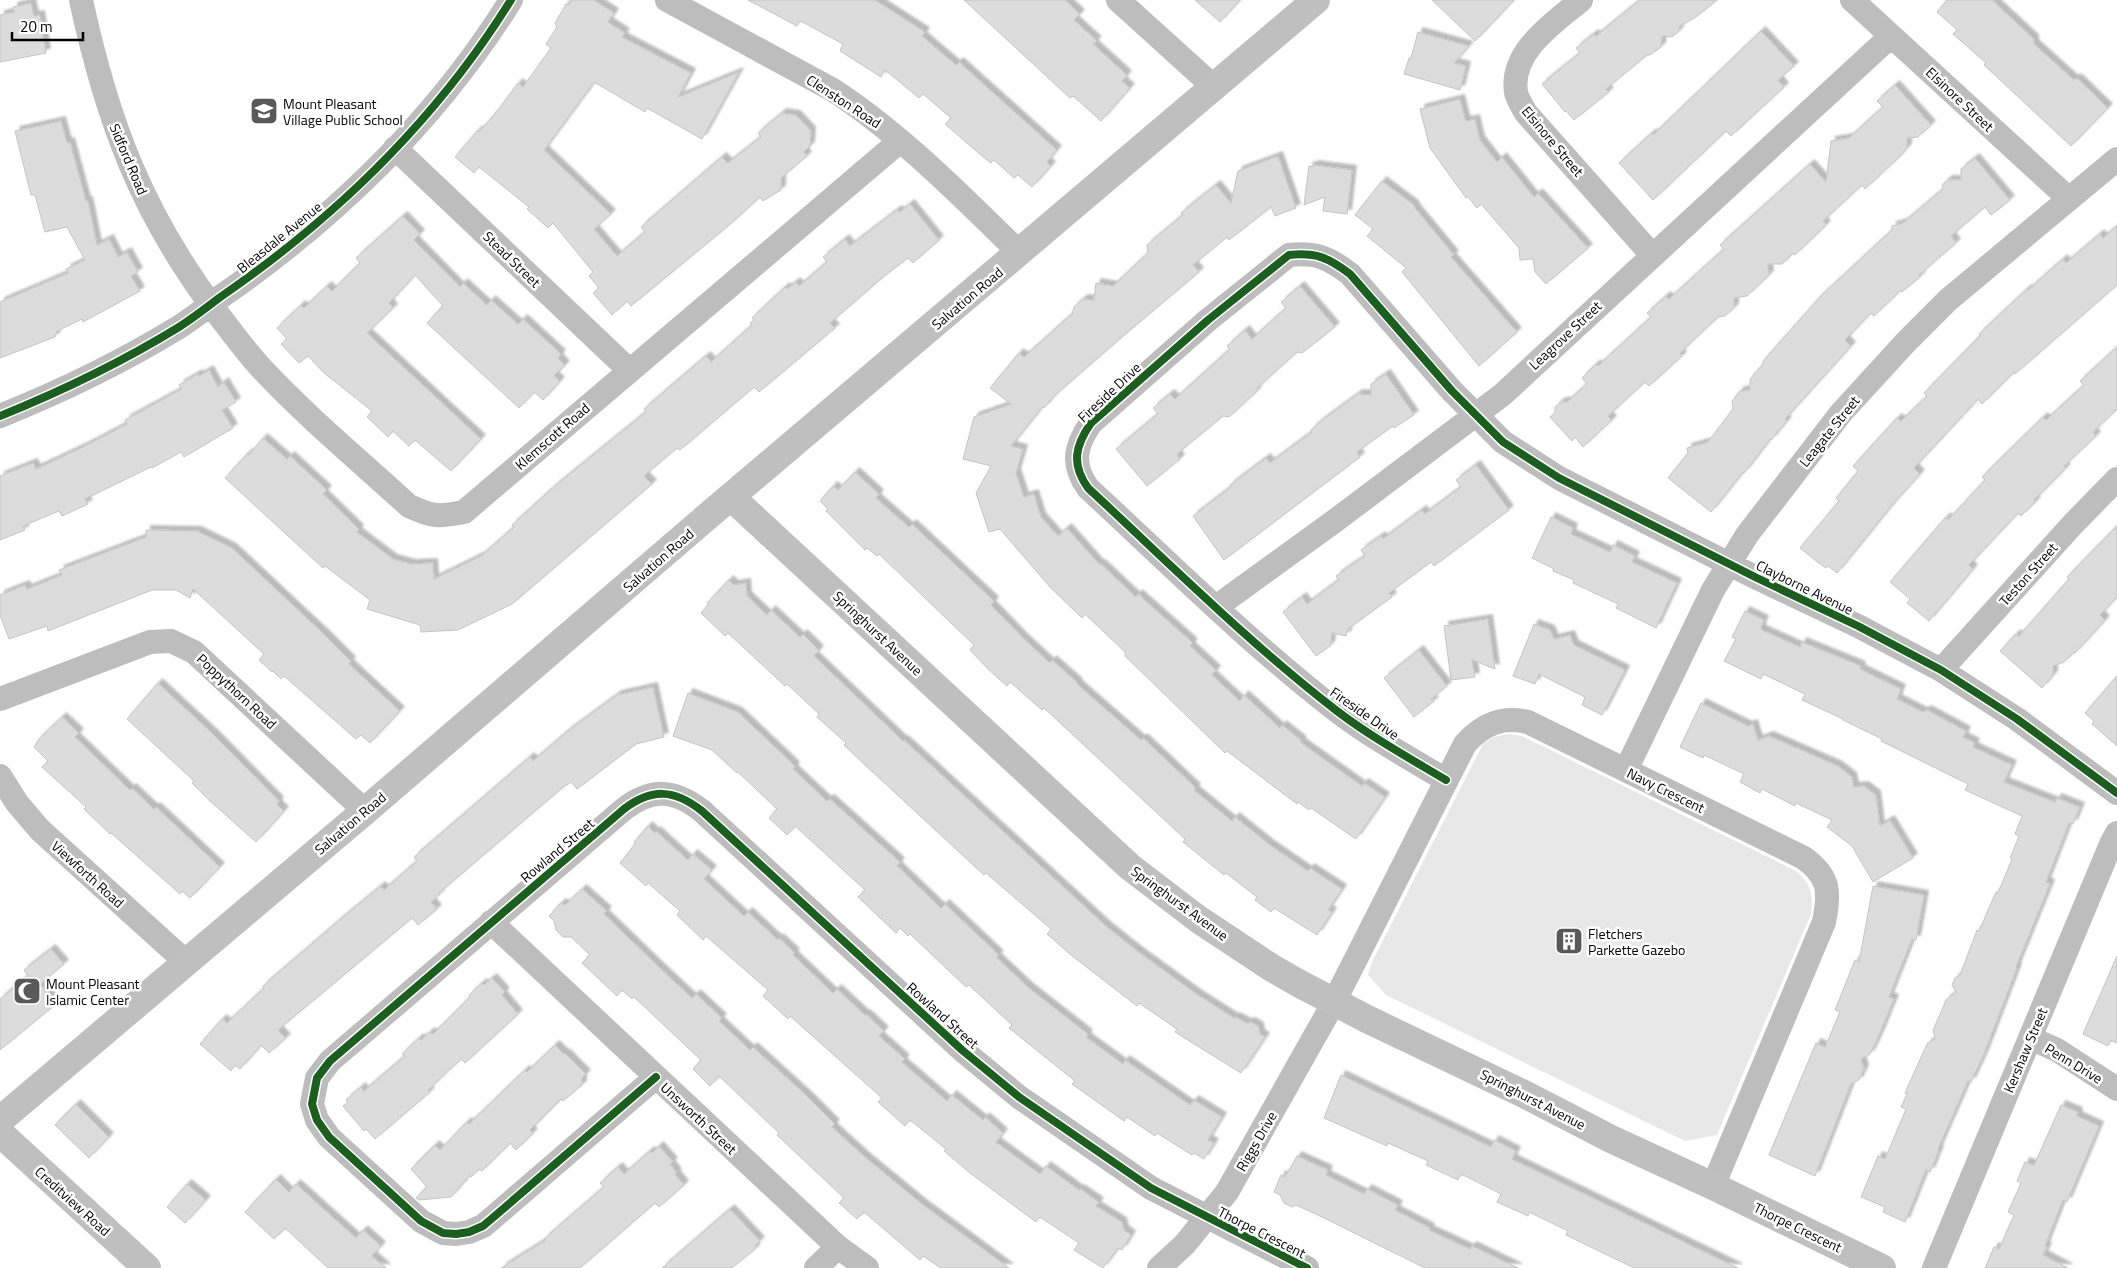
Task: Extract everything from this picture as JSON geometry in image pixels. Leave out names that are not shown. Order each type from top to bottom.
[{"type":"street","name":"Sidford Road","points":[[82,0],[102,86],[132,170],[170,246],[186,272],[211,304]]},
{"type":"street","name":"Bleasdale Avenue","points":[[0,416],[60,391],[121,360],[180,326],[246,281],[301,238],[333,210],[395,148],[463,68],[511,0]]},
{"type":"street","name":"Clenston Road","points":[[667,0],[833,90],[878,122],[1020,253]]},
{"type":"street","points":[[1118,0],[1214,87]]},
{"type":"street","name":"Salvation Road","points":[[0,1120],[1316,0]]},
{"type":"street","name":"Elsinore Street","points":[[1581,0],[1532,42],[1516,76],[1516,93],[1526,113],[1652,255]]},
{"type":"street","name":"Elsinore Street","points":[[1852,0],[2068,198]]},
{"type":"street","name":"Leagrove Street","points":[[1216,606],[1502,395],[1891,36]]},
{"type":"street","name":"Klemscott Road","points":[[211,304],[261,368],[409,506],[441,517],[464,512],[900,141]]},
{"type":"street","name":"Stead Street","points":[[395,148],[629,370]]},
{"type":"street","name":"Leagate Street","points":[[1626,770],[1713,590],[1747,535],[1835,421],[1882,367],[1948,300],[2117,159]]},
{"type":"street","name":"Fireside Drive","points":[[1446,780],[1377,739],[1338,712],[1276,661],[1088,488],[1078,470],[1078,446],[1091,422],[1208,320],[1289,255],[1305,253],[1320,256],[1350,274],[1427,364],[1475,415]]},
{"type":"street","name":"Clayborne Avenue","points":[[1475,415],[1503,442],[1559,478],[1729,564],[1858,626],[1941,670],[2017,719],[2117,793]]},
{"type":"street","name":"Teston Street","points":[[1941,670],[2073,524],[2117,479]]},
{"type":"street","name":"Springhurst Avenue","points":[[731,497],[1130,867],[1198,919],[1272,968],[1334,1002],[1522,1093],[1611,1140],[1713,1186]]},
{"type":"street","name":"Poppythorn Road","points":[[0,699],[150,642],[171,641],[194,652],[365,811]]},
{"type":"street","name":"Navy Crescent","points":[[1334,1002],[1465,744],[1476,731],[1492,723],[1509,719],[1528,722],[1804,858],[1816,867],[1826,879],[1829,901],[1824,922],[1713,1186]]},
{"type":"street","name":"Viewforth Road","points":[[0,776],[16,803],[40,830],[186,962]]},
{"type":"street","name":"Rowland Street","points":[[656,1077],[496,1216],[483,1226],[469,1232],[456,1234],[443,1233],[421,1221],[329,1137],[320,1125],[312,1104],[314,1087],[323,1068],[491,922],[632,803],[653,794],[669,794],[683,798],[702,811],[962,1050],[1019,1097],[1151,1188],[1206,1217]]},
{"type":"street","name":"Kershaw Street","points":[[1934,1268],[2117,833]]},
{"type":"street","name":"Unsworth Street","points":[[491,922],[838,1247],[867,1268]]},
{"type":"street","name":"Riggs Drive","points":[[1159,1268],[1185,1244],[1227,1192],[1334,1002]]},
{"type":"street","name":"Penn Drive","points":[[2030,1038],[2057,1050],[2117,1089]]},
{"type":"street","name":"Creditview Road","points":[[0,1133],[147,1268]]},
{"type":"street","name":"Thorpe Crescent","points":[[1713,1186],[1882,1268]]},
{"type":"street","name":"Thorpe Crescent","points":[[1206,1217],[1307,1268]]},
{"type":"street","points":[[816,1268],[838,1247]]},
{"type":"shaded area","points":[[1509,734],[1522,736],[1796,871],[1808,885],[1812,901],[1811,914],[1717,1135],[1685,1141],[1386,995],[1368,975],[1372,962],[1483,744],[1494,737]]},
{"type":"building","points":[[572,0],[594,0],[614,13],[608,22],[625,33],[622,37],[691,73],[678,97],[739,72],[702,139],[647,108],[645,112],[594,82],[544,150],[611,214],[594,229],[617,256],[645,232],[641,227],[722,157],[728,163],[761,137],[758,133],[782,113],[796,115],[811,131],[810,146],[804,152],[807,156],[781,178],[781,190],[763,201],[760,197],[631,306],[627,301],[612,315],[593,293],[599,288],[589,276],[593,272],[553,223],[548,228],[527,209],[529,207],[479,167],[474,173],[455,157],[498,110],[518,83],[523,87],[551,48],[546,44],[557,27],[555,23],[566,4],[569,5]]},
{"type":"building","points":[[748,0],[875,0],[925,32],[922,36],[956,65],[959,62],[1057,150],[1047,162],[1051,166],[1032,187],[1018,175],[1014,178],[994,160],[991,163],[982,156],[945,124],[951,118],[923,94],[919,98],[885,70],[881,77],[840,51],[843,44],[810,26],[800,21],[797,26]]},
{"type":"building","points":[[964,0],[1065,0],[1080,14],[1074,20],[1097,41],[1093,44],[1127,75],[1122,81],[1130,88],[1101,121],[1073,96],[1070,98]]},
{"type":"building","points":[[1195,0],[1240,0],[1220,22]]},
{"type":"building","points":[[1432,0],[1514,0],[1475,41]]},
{"type":"building","points":[[1640,0],[1717,0],[1696,17],[1680,26],[1678,32],[1672,37],[1662,36],[1661,47],[1647,55],[1606,89],[1609,92],[1574,120],[1542,84],[1580,53],[1576,48],[1594,34],[1596,36]]},
{"type":"building","points":[[1947,0],[1992,0],[2034,39],[2034,44],[2073,79],[2078,79],[2108,108],[2071,146],[1984,65],[1986,63],[1953,34],[1957,30],[1937,12]]},
{"type":"building","points":[[31,3],[34,16],[40,15],[46,53],[0,62],[0,15],[14,12],[13,7]]},
{"type":"building","points":[[1761,31],[1794,66],[1778,80],[1784,87],[1731,136],[1726,131],[1653,200],[1619,163],[1652,133],[1653,135]]},
{"type":"building","points":[[1418,32],[1469,46],[1454,63],[1466,66],[1460,90],[1404,74],[1409,58],[1411,58]]},
{"type":"building","points":[[1895,85],[1931,125],[1918,137],[1907,138],[1907,148],[1898,158],[1865,189],[1862,185],[1823,221],[1826,225],[1795,255],[1793,253],[1782,264],[1768,264],[1769,275],[1747,296],[1734,298],[1734,308],[1725,316],[1718,317],[1680,353],[1682,356],[1649,386],[1645,382],[1608,416],[1612,420],[1583,447],[1575,437],[1572,441],[1550,417],[1555,413],[1555,407],[1561,402],[1567,402],[1587,384],[1582,378],[1596,364],[1598,366],[1651,317],[1647,313],[1666,296],[1669,299],[1724,249],[1720,245],[1810,164],[1826,182],[1831,141],[1849,138],[1883,107],[1877,101]]},
{"type":"building","points":[[1460,99],[1465,119],[1467,121],[1475,119],[1480,140],[1497,162],[1502,157],[1534,197],[1538,193],[1588,248],[1546,284],[1535,272],[1533,259],[1520,260],[1519,248],[1481,204],[1477,208],[1468,197],[1466,198],[1430,148],[1420,109]]},
{"type":"building","points":[[61,121],[67,143],[70,142],[86,201],[88,201],[97,245],[109,239],[118,257],[127,252],[138,272],[131,276],[140,291],[83,322],[82,319],[57,331],[55,337],[0,358],[0,302],[68,273],[66,269],[85,260],[67,227],[45,232],[35,195],[31,195],[15,131]]},
{"type":"building","points":[[1278,156],[1296,208],[1275,216],[1271,207],[1229,240],[1227,237],[1193,265],[1199,272],[1053,397],[1044,408],[1042,407],[1011,446],[1023,449],[1016,473],[1024,497],[1034,494],[1041,517],[1058,536],[1067,528],[1100,565],[1136,597],[1138,594],[1193,643],[1190,646],[1216,670],[1212,675],[1240,701],[1244,695],[1280,728],[1282,725],[1302,741],[1300,742],[1362,786],[1364,783],[1385,797],[1356,839],[1311,808],[1309,810],[1298,802],[1297,804],[1227,751],[1225,753],[1125,656],[1125,652],[1085,614],[1082,618],[1050,587],[1000,529],[989,532],[976,493],[991,466],[963,459],[974,417],[1011,404],[990,388],[1019,353],[1024,357],[1072,314],[1074,307],[1083,299],[1094,300],[1096,283],[1113,286],[1148,253],[1147,245],[1183,215],[1181,213],[1216,185],[1231,203],[1238,171]]},
{"type":"building","points":[[1975,158],[2010,200],[1991,215],[1985,207],[1951,236],[1956,243],[1874,316],[1871,313],[1845,340],[1851,346],[1785,419],[1787,421],[1770,439],[1711,512],[1668,478],[1688,453],[1687,448],[1708,442],[1733,409],[1732,401],[1740,391],[1750,390],[1750,379],[1763,364],[1763,361],[1820,297],[1892,230],[1892,226],[1903,223],[1942,190],[1943,184],[1948,180],[1961,180],[1961,169]]},
{"type":"building","points":[[1313,165],[1352,170],[1347,214],[1323,211],[1325,197],[1304,205],[1309,166],[1313,167]]},
{"type":"building","points":[[1382,181],[1414,205],[1454,255],[1451,257],[1517,332],[1479,366],[1402,272],[1406,268],[1367,236],[1373,229],[1355,215]]},
{"type":"building","points":[[910,204],[939,240],[913,263],[908,258],[883,277],[830,323],[835,328],[759,392],[754,387],[680,450],[677,448],[644,476],[652,484],[512,604],[458,630],[421,632],[420,625],[367,609],[370,600],[325,566],[323,568],[225,478],[248,453],[249,455],[263,438],[287,459],[290,456],[327,490],[323,494],[359,529],[357,532],[393,559],[411,564],[433,563],[434,579],[481,556],[514,527],[512,525],[555,486],[646,412],[644,409],[706,356],[711,362],[752,325],[750,323],[754,320],[752,318],[785,287],[787,289],[796,282],[799,286],[827,262],[823,257],[845,239],[850,246],[897,210],[900,212]]},
{"type":"building","points":[[403,216],[420,234],[414,240],[460,287],[463,283],[487,305],[491,300],[518,324],[523,319],[561,354],[558,358],[565,365],[554,376],[560,381],[543,400],[534,392],[519,408],[427,323],[443,306],[415,275],[389,303],[393,308],[367,333],[481,439],[451,471],[415,440],[409,446],[393,431],[388,437],[367,417],[372,411],[324,373],[308,356],[299,363],[281,344],[287,339],[277,328],[301,305],[304,308],[327,286],[332,291],[360,263],[356,258]]},
{"type":"building","points":[[2117,226],[2117,285],[2015,374],[2014,372],[1982,404],[1978,399],[1914,468],[1920,474],[1892,505],[1837,573],[1828,566],[1826,568],[1800,548],[1839,501],[1836,498],[1858,471],[1853,466],[1897,418],[1901,421],[1927,396],[1924,393],[1980,336],[1979,334],[2027,289],[2063,259],[2066,263],[2100,234],[2103,238]]},
{"type":"building","points":[[1300,286],[1335,327],[1302,353],[1297,352],[1257,388],[1256,392],[1229,417],[1223,416],[1177,454],[1180,459],[1147,486],[1116,449],[1158,414],[1153,408],[1170,394],[1175,399],[1230,349],[1227,346],[1245,330],[1252,339],[1286,308],[1281,302]]},
{"type":"building","points":[[2117,347],[2117,409],[2093,432],[2096,436],[2064,466],[2066,468],[2034,500],[2036,501],[2021,516],[2018,513],[1969,565],[1973,569],[1929,621],[1907,603],[1910,599],[1890,582],[1946,517],[1948,520],[1985,480],[1982,477],[2043,417],[2046,420],[2084,385],[2080,381]]},
{"type":"building","points":[[209,370],[218,387],[224,382],[236,402],[222,410],[233,428],[184,457],[181,452],[152,468],[85,499],[88,504],[62,516],[59,511],[23,526],[25,530],[0,540],[0,476],[33,463],[36,469],[85,446],[127,424],[125,420],[182,389],[179,385]]},
{"type":"building","points":[[1386,374],[1414,415],[1394,428],[1393,426],[1357,452],[1360,457],[1224,560],[1193,516],[1266,458],[1270,463],[1312,432],[1311,430],[1321,421],[1358,394],[1371,395],[1371,384]]},
{"type":"building","points":[[1476,465],[1509,510],[1434,566],[1431,562],[1389,593],[1392,597],[1348,629],[1346,636],[1332,633],[1330,646],[1316,656],[1283,612],[1302,597],[1307,604],[1339,580],[1336,576],[1365,556],[1361,550],[1381,536],[1383,539],[1422,510],[1425,514],[1461,487],[1456,480]]},
{"type":"building","points":[[855,472],[879,494],[876,498],[909,527],[912,524],[994,601],[991,605],[1024,639],[1050,663],[1052,660],[1141,740],[1143,738],[1196,788],[1194,790],[1232,821],[1235,817],[1270,845],[1308,871],[1310,868],[1342,889],[1328,910],[1332,912],[1317,935],[1274,908],[1271,912],[1255,900],[1257,897],[1226,873],[1224,875],[1183,842],[1185,839],[1044,708],[1042,710],[1010,682],[1007,686],[989,670],[970,650],[974,645],[879,554],[877,556],[867,548],[865,550],[826,511],[828,509],[820,501],[833,486],[838,490]]},
{"type":"building","points":[[1551,517],[1573,528],[1571,534],[1610,552],[1613,545],[1635,556],[1632,562],[1677,583],[1656,628],[1616,608],[1618,604],[1573,583],[1574,580],[1553,571],[1554,569],[1532,558]]},
{"type":"building","points":[[2117,526],[2117,597],[2100,615],[2105,620],[2075,653],[2064,662],[2053,666],[2053,675],[2042,688],[2000,651],[2016,634],[2019,636],[2069,579],[2067,577]]},
{"type":"building","points":[[146,530],[197,531],[232,548],[328,638],[351,661],[349,664],[400,711],[370,743],[361,735],[356,739],[284,676],[281,679],[272,672],[259,660],[264,654],[193,589],[190,598],[176,590],[152,590],[48,631],[47,626],[9,639],[0,615],[0,595],[25,585],[27,589],[62,575],[59,570],[146,537]]},
{"type":"building","points":[[729,580],[734,585],[746,583],[747,596],[767,615],[771,610],[800,637],[803,634],[819,650],[814,656],[903,741],[1106,926],[1195,993],[1234,1018],[1247,1023],[1251,1022],[1259,1027],[1260,1034],[1265,1037],[1241,1073],[1175,1032],[1177,1029],[1139,1003],[1137,1006],[1071,955],[1047,934],[1051,929],[986,873],[984,875],[865,765],[844,745],[846,743],[817,717],[819,714],[787,684],[785,686],[728,633],[725,636],[701,613],[709,604],[707,603]]},
{"type":"building","points":[[1745,611],[1764,620],[1761,627],[1762,630],[1800,647],[1802,642],[1861,666],[1860,669],[1901,689],[1897,699],[1923,712],[1927,710],[1966,731],[1963,737],[1975,743],[1973,747],[2012,765],[2004,782],[2055,802],[2057,798],[2080,807],[2073,824],[2069,823],[2046,882],[2050,884],[2016,967],[1984,1054],[1971,1082],[1968,1081],[1930,1172],[1926,1170],[1905,1222],[1883,1212],[1885,1207],[1861,1197],[1878,1156],[1885,1159],[1906,1109],[1901,1107],[1907,1094],[1905,1093],[1927,1044],[1935,1039],[1933,1030],[1946,1000],[1956,992],[1952,985],[1955,978],[1960,975],[1977,930],[1979,931],[1996,892],[1998,893],[2012,859],[2010,858],[2019,836],[2015,834],[2022,816],[1965,790],[1968,784],[1881,741],[1882,739],[1843,719],[1802,700],[1805,694],[1763,674],[1761,679],[1724,661],[1736,639],[1732,637]]},
{"type":"building","points":[[1488,619],[1495,669],[1472,660],[1475,677],[1451,680],[1444,626]]},
{"type":"building","points":[[1534,624],[1550,630],[1554,639],[1570,635],[1574,645],[1625,670],[1602,715],[1582,705],[1585,697],[1539,674],[1535,684],[1513,676]]},
{"type":"building","points":[[1419,650],[1447,686],[1431,699],[1434,701],[1414,717],[1384,678]]},
{"type":"building","points":[[2117,676],[2117,746],[2092,724],[2094,721],[2085,713]]},
{"type":"building","points":[[158,683],[214,735],[279,801],[277,804],[284,811],[256,842],[210,801],[192,783],[194,781],[127,719]]},
{"type":"building","points":[[653,687],[664,737],[636,744],[577,789],[571,782],[562,788],[439,893],[431,902],[437,909],[418,925],[412,918],[278,1030],[286,1038],[269,1053],[261,1045],[240,1069],[235,1065],[231,1071],[200,1044],[222,1019],[227,1023],[264,988],[263,986],[348,913],[381,886],[384,890],[417,861],[414,857],[530,757],[533,761],[568,731],[617,695]]},
{"type":"building","points":[[688,693],[738,712],[795,766],[793,769],[827,801],[830,799],[900,862],[897,866],[941,908],[945,904],[999,955],[996,957],[1029,988],[1088,1034],[1086,1037],[1123,1064],[1125,1060],[1190,1105],[1194,1100],[1222,1117],[1208,1140],[1214,1143],[1204,1159],[1194,1153],[1192,1155],[1157,1133],[1155,1136],[1127,1117],[1124,1121],[1072,1084],[1075,1081],[1009,1028],[1012,1025],[969,985],[966,987],[910,934],[908,936],[900,928],[896,933],[858,897],[865,890],[795,826],[787,835],[769,818],[777,809],[738,772],[712,750],[673,736]]},
{"type":"building","points":[[1701,703],[1748,726],[1753,724],[1758,740],[1769,736],[1838,766],[1852,777],[1854,787],[1864,786],[1876,795],[1880,826],[1890,820],[1913,858],[1873,882],[1852,846],[1827,827],[1832,820],[1796,803],[1795,806],[1762,789],[1760,793],[1740,782],[1744,774],[1704,755],[1703,758],[1680,747]]},
{"type":"building","points":[[62,717],[79,733],[75,737],[130,790],[132,788],[154,809],[156,807],[220,867],[190,898],[182,891],[180,894],[110,834],[84,809],[86,807],[42,767],[48,761],[34,747],[39,739]]},
{"type":"building","points":[[648,826],[688,860],[693,854],[712,870],[704,879],[744,916],[748,912],[778,940],[779,938],[795,953],[793,955],[833,993],[837,989],[866,1014],[884,1031],[879,1036],[905,1059],[902,1062],[904,1064],[947,1101],[952,1095],[983,1120],[985,1117],[1003,1133],[996,1142],[1040,1174],[1046,1166],[1099,1202],[1096,1206],[1122,1222],[1124,1230],[1131,1235],[1122,1250],[1118,1248],[1103,1268],[1074,1250],[1079,1243],[1040,1217],[1036,1222],[970,1173],[944,1151],[946,1149],[910,1120],[905,1126],[878,1102],[882,1098],[790,1016],[788,1019],[763,996],[768,990],[706,936],[703,940],[677,915],[680,911],[648,883],[646,886],[620,863],[635,844],[634,842]]},
{"type":"building","points":[[1873,886],[1924,895],[1916,940],[1912,939],[1889,997],[1894,999],[1870,1054],[1861,1059],[1864,1069],[1859,1080],[1851,1084],[1815,1176],[1769,1155],[1816,1043],[1825,1047],[1840,1012],[1835,1010],[1855,960],[1859,962]]},
{"type":"building","points":[[582,889],[607,911],[604,914],[692,998],[696,994],[722,1018],[719,1021],[750,1050],[753,1047],[807,1096],[835,1124],[832,1127],[865,1157],[922,1204],[1009,1268],[941,1268],[923,1256],[920,1260],[864,1212],[857,1219],[839,1203],[844,1198],[777,1135],[779,1133],[719,1076],[710,1086],[693,1069],[701,1060],[634,997],[632,999],[622,990],[617,996],[582,963],[590,955],[571,937],[563,937],[556,930],[554,921],[549,916],[561,903],[565,905]]},
{"type":"building","name":"Mount Pleasant Islamic Center","points":[[51,949],[64,964],[40,984],[56,1004],[0,1050],[0,999],[28,976],[24,970]]},
{"type":"building","points":[[2117,956],[2117,1043],[2111,1040],[2108,1046],[2083,1034]]},
{"type":"building","points":[[492,978],[505,992],[502,995],[518,1014],[465,1063],[461,1059],[428,1090],[430,1092],[375,1139],[366,1129],[364,1131],[343,1106],[348,1102],[346,1100],[361,1087],[364,1091],[405,1056],[402,1054],[419,1038],[421,1040],[430,1032],[433,1034],[470,997],[469,995],[482,983],[484,985]]},
{"type":"building","points":[[555,1045],[586,1074],[582,1078],[582,1085],[563,1101],[561,1099],[530,1130],[533,1133],[516,1150],[510,1143],[482,1171],[479,1169],[471,1177],[470,1175],[451,1197],[419,1200],[416,1198],[427,1187],[411,1169],[435,1145],[440,1150],[467,1122],[469,1124],[525,1070],[527,1072]]},
{"type":"building","points":[[1341,1075],[1491,1147],[1494,1140],[1516,1151],[1512,1159],[1738,1268],[1634,1268],[1566,1235],[1568,1231],[1529,1212],[1528,1216],[1497,1202],[1501,1194],[1461,1174],[1458,1180],[1426,1165],[1428,1161],[1388,1143],[1387,1146],[1324,1118]]},
{"type":"building","points":[[76,1104],[109,1137],[89,1158],[55,1125]]},
{"type":"building","points":[[2061,1105],[2078,1112],[2077,1116],[2099,1126],[2067,1202],[2063,1200],[2043,1255],[2068,1268],[1985,1268],[1994,1247],[1999,1249],[2014,1215],[2008,1212],[2021,1183],[2017,1181],[2025,1162],[2034,1165]]},
{"type":"building","points":[[659,1146],[673,1162],[670,1164],[684,1185],[659,1207],[655,1203],[580,1268],[501,1268],[546,1240],[544,1239],[604,1187],[600,1183],[618,1167],[624,1174],[650,1151],[652,1153]]},
{"type":"building","points":[[1297,1156],[1328,1170],[1326,1175],[1364,1194],[1367,1189],[1398,1205],[1395,1210],[1430,1228],[1429,1230],[1470,1249],[1472,1246],[1518,1268],[1425,1268],[1296,1205],[1292,1207],[1284,1203],[1280,1195],[1274,1192],[1281,1175],[1285,1177]]},
{"type":"building","points":[[276,1179],[289,1192],[296,1184],[356,1238],[363,1230],[381,1246],[372,1256],[386,1268],[328,1268],[285,1228],[274,1239],[245,1212]]},
{"type":"building","points":[[187,1184],[206,1200],[185,1223],[167,1207]]},
{"type":"building","points":[[730,1209],[760,1241],[755,1246],[755,1249],[732,1268],[662,1268]]},
{"type":"cycle path","points":[[0,416],[91,375],[179,327],[303,235],[380,164],[416,126],[482,44],[511,0]]},
{"type":"cycle path","points":[[1446,780],[1363,730],[1304,685],[1210,602],[1088,488],[1079,471],[1077,455],[1081,439],[1091,423],[1208,320],[1289,255],[1307,254],[1322,257],[1350,274],[1452,391],[1503,442],[1559,478],[1757,578],[1858,626],[1941,670],[2017,719],[2117,793]]},
{"type":"cycle path","points":[[656,1077],[483,1226],[469,1232],[456,1234],[443,1233],[421,1221],[329,1137],[317,1120],[312,1104],[317,1078],[330,1061],[624,809],[644,797],[663,794],[672,795],[682,798],[702,811],[962,1050],[1019,1097],[1151,1188],[1307,1268]]},
{"type":"place","name":"Mount Pleasant Village Public School","points":[[264,111]]},
{"type":"place","name":"Fletchers Parkette Gazebo","points":[[1569,941]]},
{"type":"place","name":"Mount Pleasant Islamic Center","points":[[27,991]]}]
